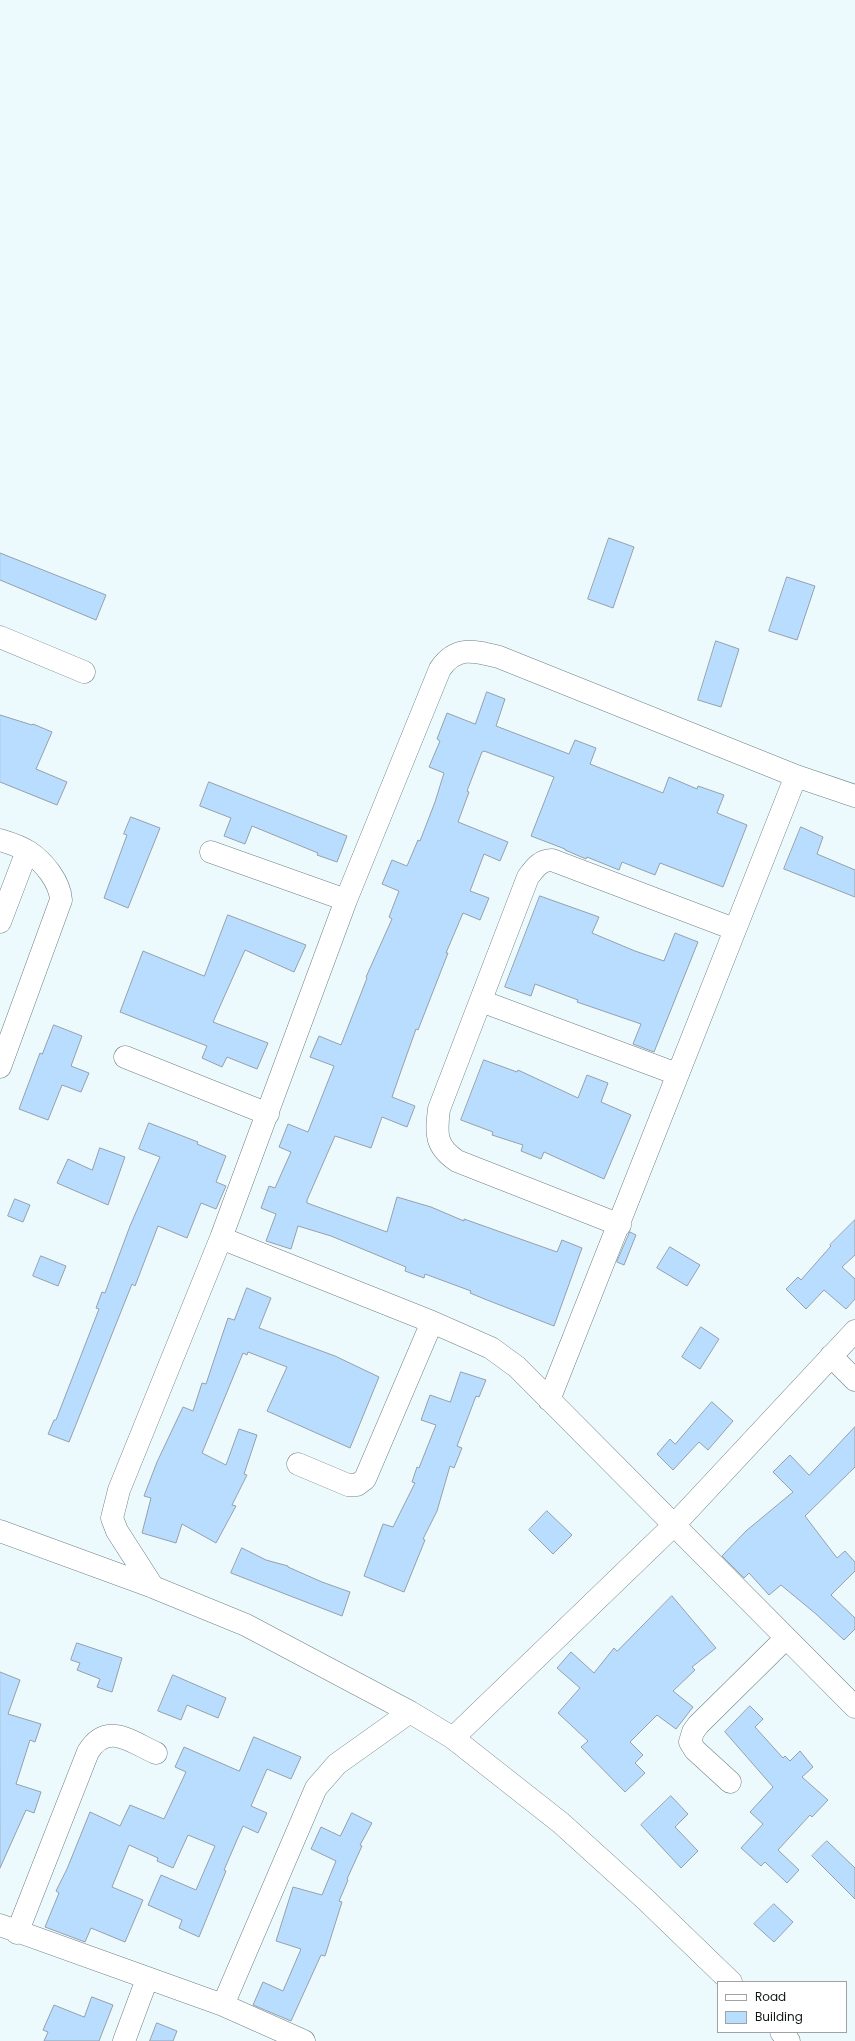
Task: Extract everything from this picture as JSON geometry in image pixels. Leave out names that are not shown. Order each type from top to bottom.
[{"type":"street","points":[[0,637],[84,672]]},
{"type":"street","points":[[153,1587],[117,1531],[112,1518],[114,1507],[221,1238],[346,900],[440,669],[454,654],[467,651],[499,657],[796,776],[855,796]]},
{"type":"street","points":[[549,1400],[620,1225],[677,1074],[796,776]]},
{"type":"street","points":[[0,840],[27,851],[35,856],[57,882],[61,900],[0,1067]]},
{"type":"street","points":[[0,922],[27,851]]},
{"type":"street","points":[[211,852],[346,900]]},
{"type":"street","points":[[620,1225],[457,1161],[446,1154],[438,1143],[437,1127],[439,1109],[528,878],[535,867],[544,860],[552,860],[734,929]]},
{"type":"street","points":[[481,1001],[677,1074]]},
{"type":"street","points":[[125,1057],[268,1114]]},
{"type":"street","points":[[221,1238],[432,1322],[491,1348],[517,1367],[855,1707]]},
{"type":"street","points":[[298,1464],[348,1484],[357,1485],[365,1479],[432,1322]]},
{"type":"street","points":[[453,1738],[674,1525],[855,1331]]},
{"type":"street","points":[[831,1356],[855,1380]]},
{"type":"street","points":[[0,1531],[153,1587],[246,1625],[279,1641],[410,1712],[453,1738],[561,1823],[645,1899],[730,1981]]},
{"type":"street","points":[[730,1782],[695,1750],[690,1742],[693,1732],[708,1715],[786,1638]]},
{"type":"street","points":[[223,2005],[316,1788],[337,1764],[410,1712]]},
{"type":"street","points":[[156,1753],[111,1735],[102,1737],[94,1742],[88,1752],[8,1929],[223,2005],[304,2041]]},
{"type":"street","points":[[124,2041],[147,1979]]},
{"type":"street","points":[[782,2033],[789,2041]]},
{"type":"building","points":[[609,538],[634,547],[613,608],[588,599]]},
{"type":"building","points":[[0,553],[106,595],[96,620],[0,580]]},
{"type":"building","points":[[787,577],[815,586],[797,640],[769,631]]},
{"type":"building","points":[[716,641],[739,649],[721,707],[698,700]]},
{"type":"building","points":[[487,692],[505,699],[496,726],[569,754],[575,740],[596,748],[590,764],[663,793],[669,777],[697,789],[698,786],[724,795],[717,813],[747,825],[723,887],[660,863],[655,875],[622,862],[619,870],[587,857],[586,859],[531,836],[554,777],[484,751],[482,752],[467,791],[469,792],[458,822],[508,842],[500,861],[484,854],[470,891],[489,898],[480,920],[463,913],[446,953],[448,953],[418,1030],[416,1029],[401,1071],[392,1097],[415,1106],[407,1127],[382,1117],[371,1148],[335,1136],[307,1200],[307,1203],[387,1232],[397,1197],[431,1207],[464,1221],[464,1219],[557,1252],[562,1240],[582,1248],[554,1326],[470,1293],[471,1291],[425,1274],[424,1278],[405,1271],[406,1267],[331,1236],[298,1226],[291,1249],[266,1241],[276,1214],[261,1208],[269,1186],[275,1188],[291,1152],[279,1147],[288,1124],[308,1132],[334,1066],[310,1057],[319,1036],[341,1045],[367,978],[366,977],[392,919],[389,917],[399,891],[382,884],[392,860],[407,866],[418,840],[420,841],[435,802],[444,773],[429,767],[440,741],[437,739],[447,713],[475,724]]},
{"type":"building","points":[[0,715],[32,725],[33,724],[52,732],[36,769],[67,782],[57,805],[0,782]]},
{"type":"building","points":[[209,782],[347,836],[337,862],[317,855],[318,853],[252,826],[245,844],[224,836],[231,818],[200,806]]},
{"type":"building","points":[[131,817],[160,828],[128,908],[104,898],[127,835],[124,834]]},
{"type":"building","points":[[801,827],[823,837],[817,854],[855,870],[855,897],[784,869]]},
{"type":"building","points":[[540,896],[599,917],[592,933],[664,961],[675,933],[698,942],[654,1052],[633,1044],[641,1024],[577,1002],[578,1000],[535,984],[531,996],[505,987]]},
{"type":"building","points":[[228,915],[306,945],[294,972],[245,950],[213,1022],[268,1043],[257,1069],[227,1057],[222,1067],[202,1058],[207,1046],[120,1012],[143,951],[204,976]]},
{"type":"building","points":[[54,1025],[82,1036],[71,1066],[89,1073],[81,1092],[62,1085],[48,1120],[19,1109],[40,1053],[42,1054]]},
{"type":"building","points":[[484,1060],[517,1072],[518,1070],[578,1098],[587,1075],[608,1083],[601,1102],[631,1115],[604,1179],[544,1152],[541,1159],[521,1151],[523,1145],[492,1135],[493,1132],[461,1120]]},
{"type":"building","points":[[149,1123],[198,1142],[197,1144],[226,1156],[216,1182],[226,1186],[216,1209],[201,1203],[187,1238],[158,1226],[135,1286],[132,1284],[69,1442],[48,1434],[54,1420],[56,1420],[99,1309],[96,1308],[102,1292],[105,1293],[130,1226],[160,1157],[139,1149]]},
{"type":"building","points":[[100,1148],[125,1157],[108,1205],[57,1183],[68,1159],[92,1170]]},
{"type":"building","points":[[15,1199],[30,1205],[23,1222],[8,1216]]},
{"type":"building","points":[[855,1220],[855,1255],[842,1267],[855,1279],[855,1299],[846,1309],[824,1290],[806,1309],[786,1289],[798,1277],[801,1280],[831,1246],[830,1245]]},
{"type":"building","points":[[630,1232],[636,1235],[624,1265],[617,1262]]},
{"type":"building","points":[[670,1247],[700,1265],[687,1286],[657,1268]]},
{"type":"building","points":[[41,1256],[66,1266],[58,1286],[33,1276]]},
{"type":"building","points":[[247,1288],[271,1298],[259,1328],[335,1356],[379,1377],[350,1448],[267,1411],[287,1367],[248,1352],[247,1355],[243,1353],[202,1453],[226,1465],[239,1429],[257,1435],[244,1474],[247,1475],[232,1505],[236,1506],[216,1543],[182,1524],[176,1543],[142,1533],[151,1498],[144,1496],[157,1462],[183,1407],[193,1411],[202,1383],[206,1384],[228,1318],[234,1320]]},
{"type":"building","points":[[701,1327],[719,1339],[700,1369],[682,1357]]},
{"type":"building","points":[[461,1372],[486,1380],[479,1397],[476,1396],[457,1446],[462,1448],[454,1468],[450,1466],[437,1511],[423,1539],[425,1540],[404,1592],[364,1576],[383,1524],[393,1527],[415,1483],[412,1482],[417,1467],[419,1468],[436,1425],[421,1420],[430,1395],[450,1402]]},
{"type":"building","points":[[712,1402],[733,1421],[708,1450],[699,1442],[673,1470],[657,1454],[670,1439],[675,1444]]},
{"type":"building","points":[[855,1427],[855,1467],[805,1516],[837,1558],[845,1551],[855,1562],[855,1571],[831,1595],[855,1618],[855,1629],[844,1640],[781,1585],[769,1595],[749,1573],[744,1578],[722,1556],[746,1531],[793,1492],[773,1472],[790,1455],[809,1475]]},
{"type":"building","points":[[547,1511],[572,1535],[553,1554],[529,1530]]},
{"type":"building","points":[[242,1548],[266,1560],[288,1566],[322,1582],[350,1592],[342,1616],[231,1573]]},
{"type":"building","points":[[672,1596],[716,1648],[692,1667],[695,1670],[673,1691],[693,1707],[676,1729],[657,1715],[630,1742],[643,1755],[635,1763],[645,1773],[625,1792],[581,1747],[588,1741],[558,1713],[580,1688],[557,1668],[571,1652],[594,1673],[614,1648],[617,1651]]},
{"type":"building","points":[[77,1643],[122,1658],[112,1692],[97,1687],[100,1679],[77,1670],[80,1663],[71,1660]]},
{"type":"building","points":[[0,1672],[20,1680],[8,1714],[41,1724],[35,1742],[30,1740],[16,1784],[41,1792],[34,1813],[26,1810],[0,1868]]},
{"type":"building","points":[[173,1675],[226,1698],[218,1718],[187,1705],[181,1720],[158,1711]]},
{"type":"building","points":[[750,1706],[763,1719],[755,1727],[783,1758],[785,1756],[790,1761],[800,1751],[813,1767],[802,1777],[828,1800],[812,1817],[810,1815],[778,1850],[799,1870],[787,1883],[765,1862],[761,1866],[741,1848],[763,1824],[750,1812],[773,1787],[725,1732]]},
{"type":"building","points":[[254,1737],[301,1757],[291,1779],[267,1769],[251,1806],[267,1813],[258,1833],[243,1826],[224,1870],[226,1871],[199,1937],[179,1928],[182,1920],[148,1905],[161,1875],[196,1890],[215,1846],[188,1835],[173,1868],[157,1861],[158,1858],[129,1845],[112,1887],[143,1900],[125,1942],[91,1928],[85,1942],[45,1927],[59,1893],[56,1891],[67,1869],[90,1812],[120,1826],[130,1805],[164,1819],[186,1772],[175,1767],[184,1747],[239,1771]]},
{"type":"building","points":[[671,1796],[688,1814],[675,1827],[698,1851],[681,1868],[641,1825]]},
{"type":"building","points":[[352,1813],[372,1823],[360,1845],[362,1846],[339,1901],[342,1902],[325,1956],[321,1955],[291,2021],[253,2005],[263,1982],[283,1991],[301,1949],[276,1941],[293,1887],[322,1895],[336,1861],[311,1849],[321,1827],[340,1836]]},
{"type":"building","points":[[827,1841],[855,1868],[855,1899],[812,1856]]},
{"type":"building","points":[[774,1904],[793,1922],[774,1942],[754,1924]]},
{"type":"building","points":[[92,1997],[113,2005],[99,2041],[44,2041],[48,2032],[43,2030],[54,2005],[84,2017]]},
{"type":"building","points":[[157,2023],[177,2031],[173,2041],[150,2041]]}]
